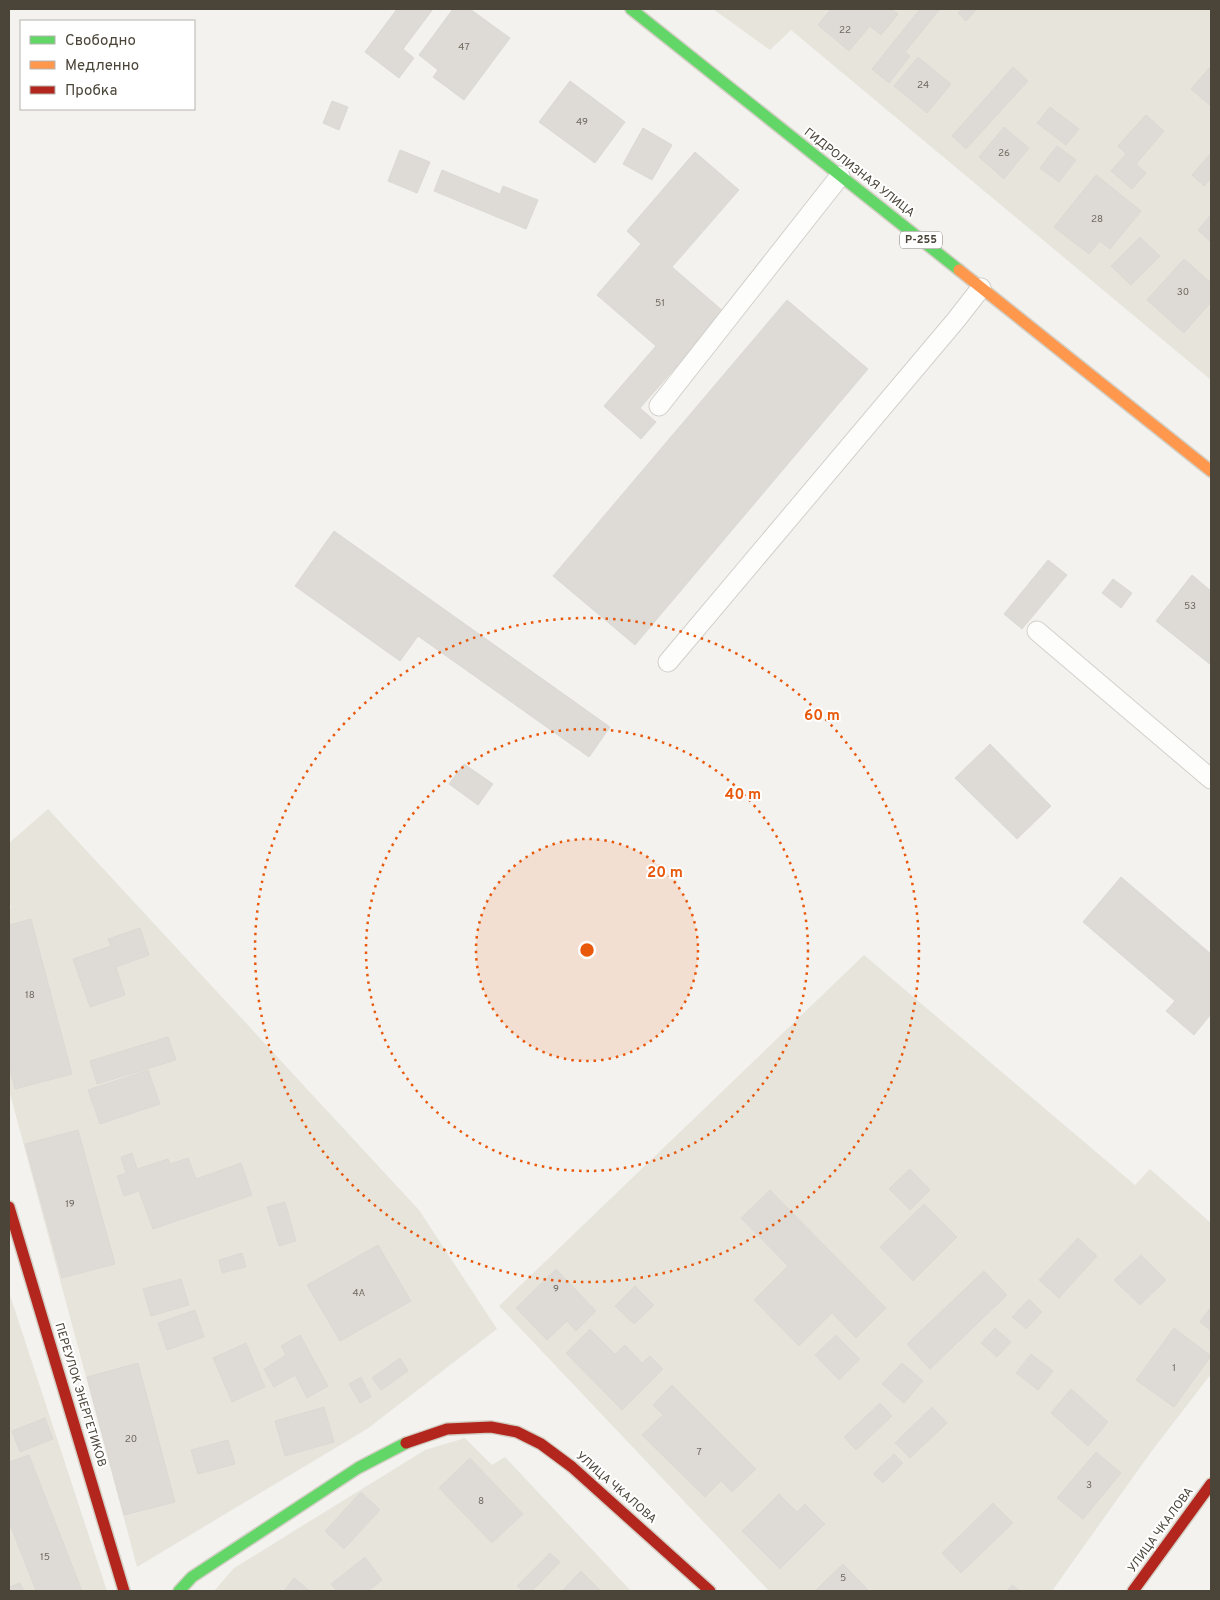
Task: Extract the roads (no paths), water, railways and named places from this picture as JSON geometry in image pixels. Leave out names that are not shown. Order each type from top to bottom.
[{"type":"main road","name":"ГИДРОЛИЗНАЯ УЛИЦА","points":[[630,9],[1211,471]]},
{"type":"main road","name":"ПЕРЕУЛОК ЭНЕРГЕТИКОВ","points":[[9,1208],[124,1591]]},
{"type":"main road","name":"УЛИЦА ЧКАЛОВА","points":[[179,1591],[192,1577],[358,1468],[402,1444],[447,1428],[491,1427],[517,1432],[541,1444],[572,1467],[710,1591]]},
{"type":"main road","name":"УЛИЦА ЧКАЛОВА","points":[[1133,1591],[1211,1484]]},
{"type":"lane","points":[[659,406],[840,176]]},
{"type":"lane","points":[[668,662],[981,288]]},
{"type":"lane","points":[[1037,631],[1211,779]]}]
